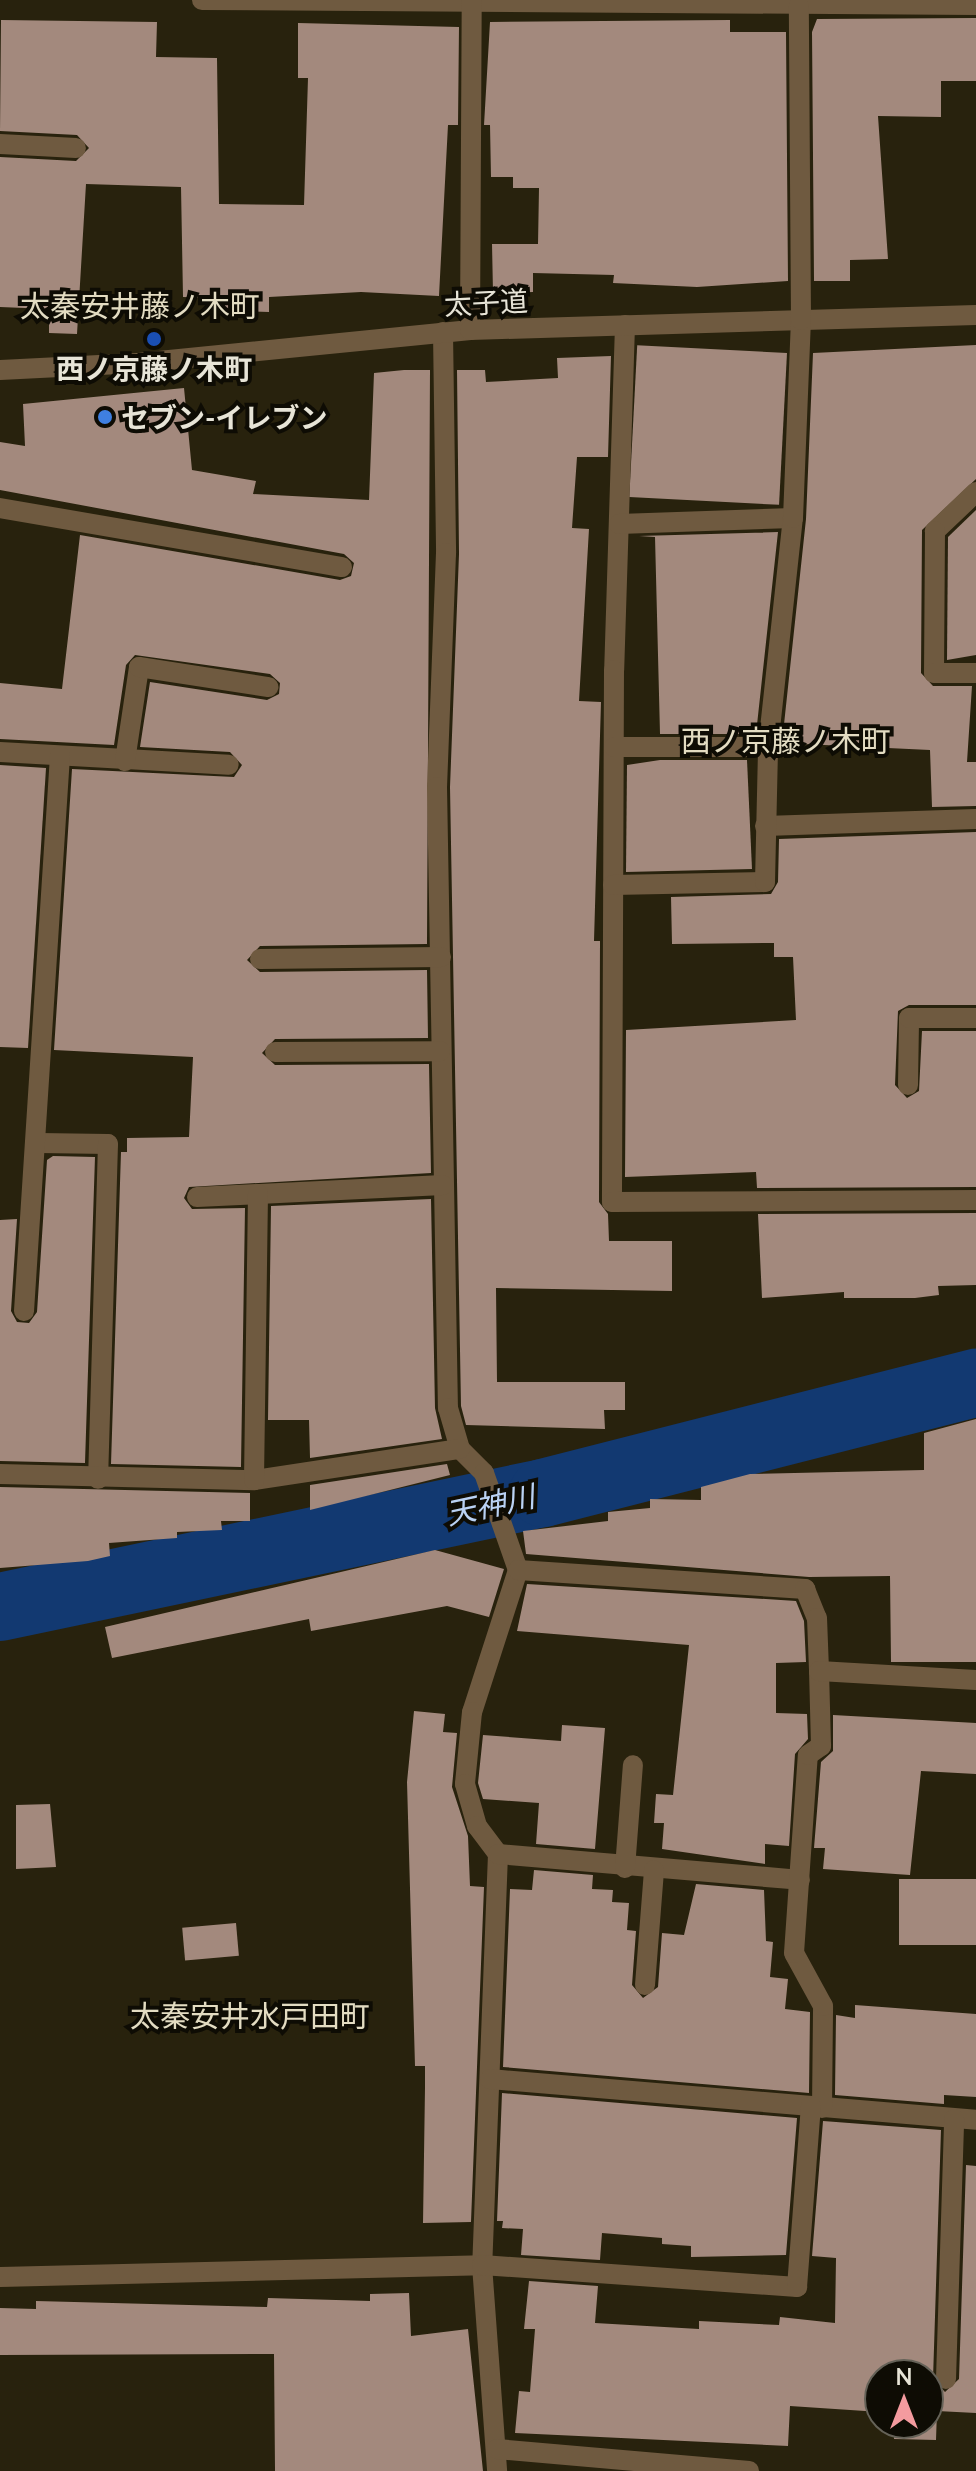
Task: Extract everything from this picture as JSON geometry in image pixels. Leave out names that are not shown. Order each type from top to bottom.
[{"type":"street","points":[[202,0],[976,5]]},
{"type":"street","points":[[470,330],[472,3]]},
{"type":"street","points":[[613,885],[765,882],[768,747],[793,518],[801,320],[799,6]]},
{"type":"street","points":[[0,144],[76,148]]},
{"type":"street","name":"太子道","points":[[0,370],[139,363],[470,330],[976,315]]},
{"type":"street","points":[[625,325],[614,747],[612,1202],[976,1200]]},
{"type":"street","points":[[443,332],[440,1051],[448,1408],[460,1449],[484,1473],[518,1570],[472,1712],[465,1784],[477,1826],[498,1854],[482,2265],[497,2471]]},
{"type":"street","points":[[976,492],[935,531],[934,641],[934,673],[976,673]]},
{"type":"street","points":[[0,508],[342,567]]},
{"type":"street","points":[[619,524],[793,518]]},
{"type":"street","points":[[125,761],[140,658],[268,687]]},
{"type":"street","points":[[614,747],[768,747]]},
{"type":"street","points":[[0,752],[229,765]]},
{"type":"street","points":[[24,1311],[33,1153],[39,1143],[60,756]]},
{"type":"street","points":[[765,826],[976,819]]},
{"type":"street","points":[[260,959],[441,957]]},
{"type":"street","points":[[908,1085],[909,1018],[976,1018]]},
{"type":"street","points":[[275,1052],[440,1051]]},
{"type":"street","points":[[39,1143],[108,1144],[98,1479]]},
{"type":"street","points":[[197,1197],[443,1185]]},
{"type":"street","points":[[254,1480],[258,1194]]},
{"type":"street","points":[[0,1474],[98,1479],[254,1480],[460,1449]]},
{"type":"street","points":[[0,2277],[482,2265],[797,2287],[817,2108],[823,2006],[794,1953],[808,1755],[821,1746],[817,1618],[805,1589],[518,1570]]},
{"type":"street","points":[[819,1671],[976,1680]]},
{"type":"street","points":[[625,1868],[633,1765]]},
{"type":"street","points":[[498,1854],[625,1868],[800,1880]]},
{"type":"street","points":[[645,1985],[654,1870]]},
{"type":"street","points":[[490,2079],[976,2120]]},
{"type":"street","points":[[946,2379],[954,2119]]},
{"type":"street","points":[[497,2449],[749,2471]]},
{"type":"building","points":[[976,18],[976,81],[941,81],[941,117],[878,116],[888,259],[850,260],[850,281],[814,281],[812,32],[817,19]]},
{"type":"building","points":[[1,20],[157,22],[156,57],[217,58],[219,204],[304,205],[308,78],[298,78],[298,23],[459,27],[458,125],[448,125],[439,296],[361,292],[269,297],[269,312],[218,310],[219,298],[183,297],[181,187],[86,184],[77,334],[49,333],[49,309],[0,307],[0,157],[76,161],[89,148],[77,135],[0,131]]},
{"type":"building","points":[[730,20],[730,32],[786,32],[788,281],[697,287],[613,283],[614,275],[533,273],[533,292],[493,293],[492,244],[538,244],[539,188],[513,188],[513,177],[491,177],[490,125],[484,125],[490,22]]},
{"type":"building","points":[[637,345],[787,353],[779,505],[629,497]]},
{"type":"building","points":[[976,345],[976,479],[922,530],[921,673],[933,686],[972,686],[967,762],[976,762],[976,806],[932,807],[930,750],[782,743],[806,519],[813,353]]},
{"type":"building","points":[[611,356],[608,457],[577,457],[572,528],[589,529],[579,701],[601,702],[594,941],[600,941],[599,1202],[608,1214],[609,1241],[672,1241],[672,1291],[496,1288],[497,1382],[625,1382],[625,1410],[604,1410],[605,1429],[466,1425],[461,1406],[450,787],[459,554],[457,370],[485,370],[486,382],[558,378],[557,358]]},
{"type":"building","points":[[430,370],[427,944],[260,946],[247,960],[260,972],[427,970],[428,1038],[275,1039],[262,1053],[275,1065],[429,1064],[431,1173],[189,1187],[184,1198],[192,1209],[245,1208],[241,1467],[111,1464],[121,1152],[127,1152],[127,1138],[189,1137],[193,1057],[54,1050],[72,769],[234,777],[242,765],[230,752],[140,747],[150,682],[267,700],[279,694],[280,683],[270,674],[135,655],[126,665],[114,745],[0,739],[0,683],[62,689],[80,535],[340,580],[351,576],[354,563],[344,554],[0,490],[0,442],[25,446],[23,404],[184,388],[192,470],[256,481],[253,494],[369,500],[374,373]]},
{"type":"building","points":[[976,510],[976,655],[947,660],[948,537]]},
{"type":"building","points":[[778,532],[756,734],[660,734],[655,537],[639,536]]},
{"type":"building","points":[[660,760],[747,760],[752,869],[626,872],[627,765]]},
{"type":"building","points":[[0,765],[46,768],[28,1048],[0,1047]]},
{"type":"building","points":[[976,832],[976,1005],[909,1005],[898,1011],[895,1085],[907,1098],[919,1091],[922,1031],[976,1031],[976,1187],[757,1188],[756,1172],[625,1177],[626,1030],[796,1020],[793,957],[774,957],[774,943],[672,944],[671,897],[771,894],[778,882],[779,839]]},
{"type":"building","points":[[53,1156],[95,1157],[85,1463],[0,1461],[0,1220],[17,1219],[11,1311],[17,1322],[29,1323],[37,1312],[47,1160]]},
{"type":"building","points":[[431,1199],[435,1408],[442,1439],[310,1458],[309,1420],[268,1420],[271,1206]]},
{"type":"building","points":[[976,1213],[976,1285],[938,1286],[939,1295],[915,1298],[844,1298],[844,1292],[762,1298],[758,1214]]},
{"type":"building","points":[[976,1419],[976,1662],[891,1662],[890,1576],[809,1577],[526,1554],[523,1531],[608,1521],[608,1512],[650,1508],[650,1499],[701,1500],[701,1487],[750,1474],[924,1470],[924,1433]]},
{"type":"building","points":[[447,1464],[450,1475],[310,1510],[310,1485]]},
{"type":"building","points":[[0,1487],[250,1493],[250,1521],[221,1521],[222,1530],[177,1532],[177,1538],[109,1543],[110,1556],[88,1561],[0,1568]]},
{"type":"building","points":[[435,1550],[504,1569],[489,1617],[447,1606],[311,1631],[309,1619],[112,1658],[105,1627]]},
{"type":"building","points":[[527,1584],[796,1601],[804,1621],[806,1662],[776,1663],[776,1713],[807,1714],[808,1739],[795,1754],[789,1846],[765,1844],[765,1864],[662,1849],[664,1823],[654,1823],[656,1794],[673,1795],[689,1645],[517,1631]]},
{"type":"building","points":[[414,1711],[445,1714],[443,1732],[457,1733],[452,1787],[468,1836],[470,1886],[484,1887],[471,2222],[423,2223],[425,2066],[415,2066],[407,1782]]},
{"type":"building","points":[[833,1715],[976,1723],[976,1774],[921,1771],[910,1875],[823,1869],[825,1848],[814,1848],[821,1762],[833,1751]]},
{"type":"building","points":[[562,1725],[605,1728],[595,1849],[536,1844],[539,1803],[483,1799],[478,1783],[483,1735],[561,1741]]},
{"type":"building","points":[[50,1804],[56,1867],[16,1869],[16,1805]]},
{"type":"building","points":[[534,1870],[593,1875],[592,1889],[613,1890],[612,1902],[629,1903],[627,1930],[636,1931],[632,1985],[643,1998],[658,1987],[662,1933],[684,1935],[696,1884],[764,1890],[766,1941],[773,1942],[770,1977],[788,1979],[785,2009],[810,2012],[809,2093],[503,2067],[510,1889],[532,1890]]},
{"type":"building","points":[[899,1879],[976,1879],[976,1945],[899,1945]]},
{"type":"building","points":[[236,1923],[239,1956],[185,1961],[182,1928]]},
{"type":"building","points":[[855,2005],[976,2014],[976,2097],[944,2095],[944,2104],[835,2095],[836,2015],[855,2018]]},
{"type":"building","points":[[502,2093],[797,2118],[786,2255],[691,2257],[691,2246],[662,2244],[662,2238],[602,2233],[600,2260],[521,2255],[523,2229],[502,2228],[503,2221],[497,2221]]},
{"type":"building","points":[[823,2121],[941,2130],[934,2359],[864,2359],[864,2411],[790,2406],[788,2446],[515,2433],[519,2391],[530,2392],[535,2329],[524,2329],[529,2281],[598,2286],[595,2323],[699,2329],[699,2321],[779,2325],[780,2317],[835,2323],[836,2258],[812,2256]]},
{"type":"building","points":[[966,2165],[976,2166],[976,2413],[944,2411],[944,2391],[959,2379]]},
{"type":"building","points":[[409,2293],[411,2336],[468,2329],[483,2471],[275,2471],[274,2354],[0,2355],[0,2308],[36,2309],[36,2301],[267,2307],[268,2298],[370,2301],[370,2294]]},
{"type":"waterway","name":"天神川","points":[[0,1607],[543,1493],[976,1383]]},
{"type":"place","name":"西ノ京藤ノ木町","points":[[154,339]]},
{"type":"place","name":"セブン-イレブン","points":[[105,417]]},
{"type":"district","name":"太秦安井藤ノ木町","points":[[140,305]]},
{"type":"district","name":"西ノ京藤ノ木町","points":[[786,740]]},
{"type":"district","name":"太秦安井水戸田町","points":[[250,2015]]}]
